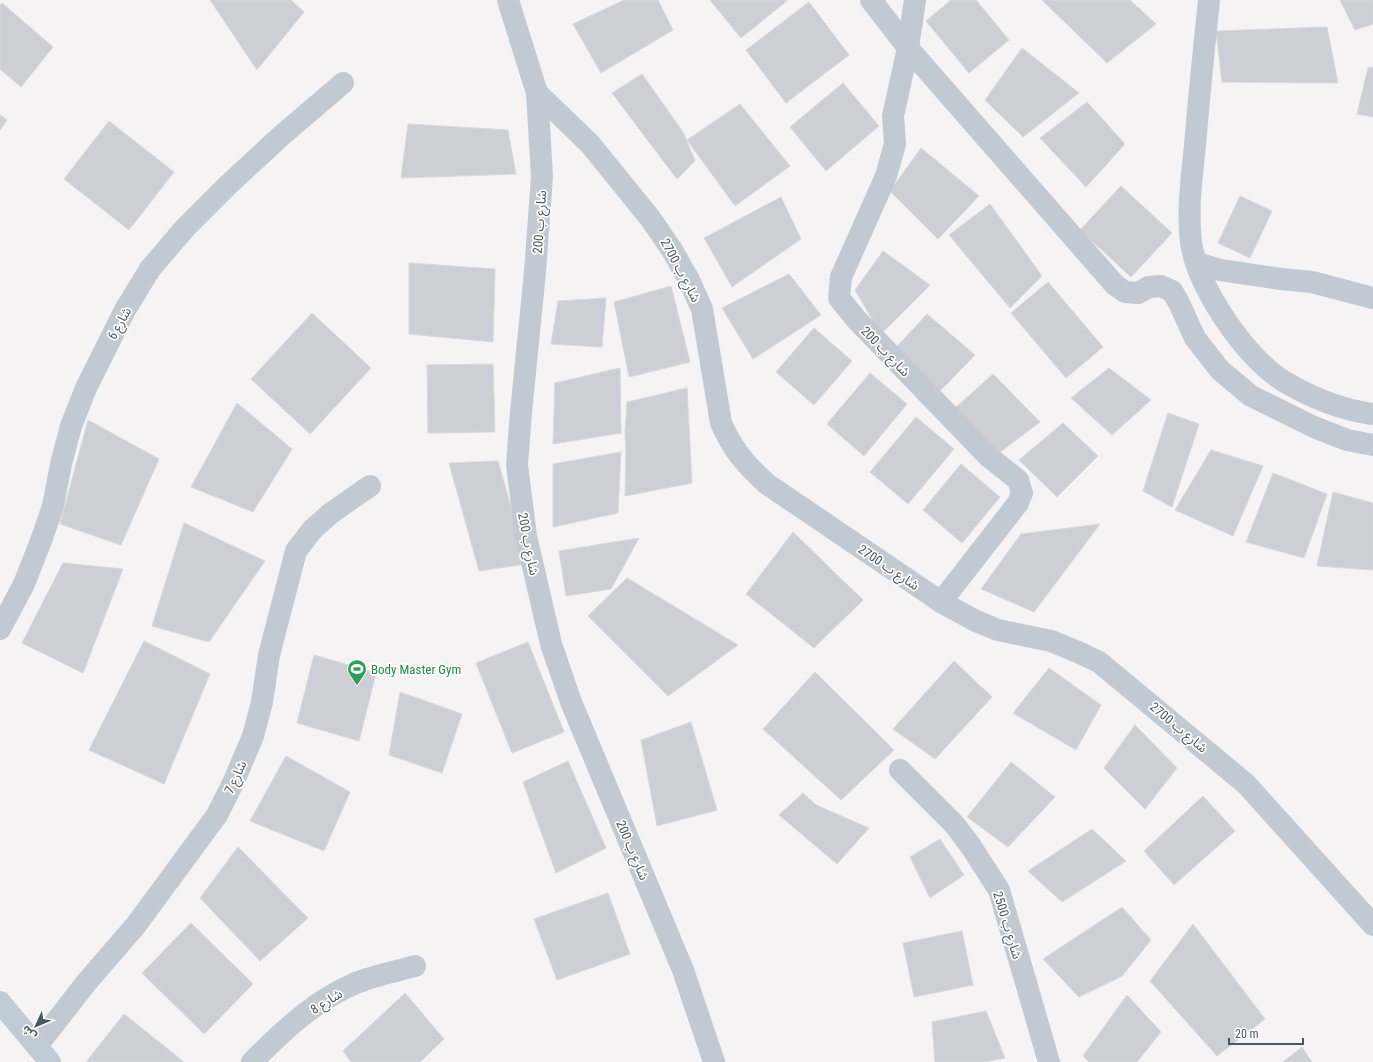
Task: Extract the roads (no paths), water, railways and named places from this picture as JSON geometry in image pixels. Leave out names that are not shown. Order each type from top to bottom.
[{"type":"street","name":"شارع ب 200","points":[[508,0],[537,93],[542,176],[535,272],[521,412],[518,465],[526,536],[551,644],[571,702],[683,970],[714,1062]]},
{"type":"street","points":[[871,0],[908,48],[1115,285],[1125,292],[1138,293],[1149,287],[1161,286],[1172,291],[1195,338],[1220,370],[1251,396],[1314,427],[1347,440],[1373,445]]},
{"type":"street","points":[[908,48],[915,0]]},
{"type":"street","points":[[1209,0],[1190,198],[1191,242],[1197,263],[1210,296],[1248,348],[1266,367],[1284,382],[1316,397],[1356,412],[1373,414]]},
{"type":"street","name":"شارع ب 200","points":[[908,48],[893,116],[895,144],[886,176],[841,277],[839,298],[856,320],[989,457],[1018,480],[1022,493],[1018,503],[941,602]]},
{"type":"street","name":"شارع 6","points":[[0,629],[24,584],[42,538],[53,506],[61,464],[71,426],[86,388],[125,310],[150,269],[185,228],[228,185],[281,136],[343,83]]},
{"type":"street","name":"شارع ب 2700","points":[[537,93],[590,144],[650,218],[672,250],[689,280],[702,309],[721,422],[728,439],[750,469],[767,484],[941,602],[976,621],[998,630],[1051,641],[1099,662],[1246,784],[1373,925]]},
{"type":"street","points":[[1197,263],[1220,270],[1312,282],[1373,298]]},
{"type":"street","name":"شارع 7","points":[[43,1054],[86,983],[136,925],[217,815],[234,781],[253,736],[262,702],[269,655],[296,550],[312,530],[331,513],[370,486]]},
{"type":"street","name":"شارع ب 2500","points":[[900,770],[954,824],[970,845],[998,890],[1049,1062]]},
{"type":"street","name":"شارع 8","points":[[252,1062],[286,1028],[321,1002],[356,983],[415,966]]},
{"type":"street","points":[[0,1002],[43,1054]]},
{"type":"place","name":"Body Master Gym","points":[[357,686]]}]
